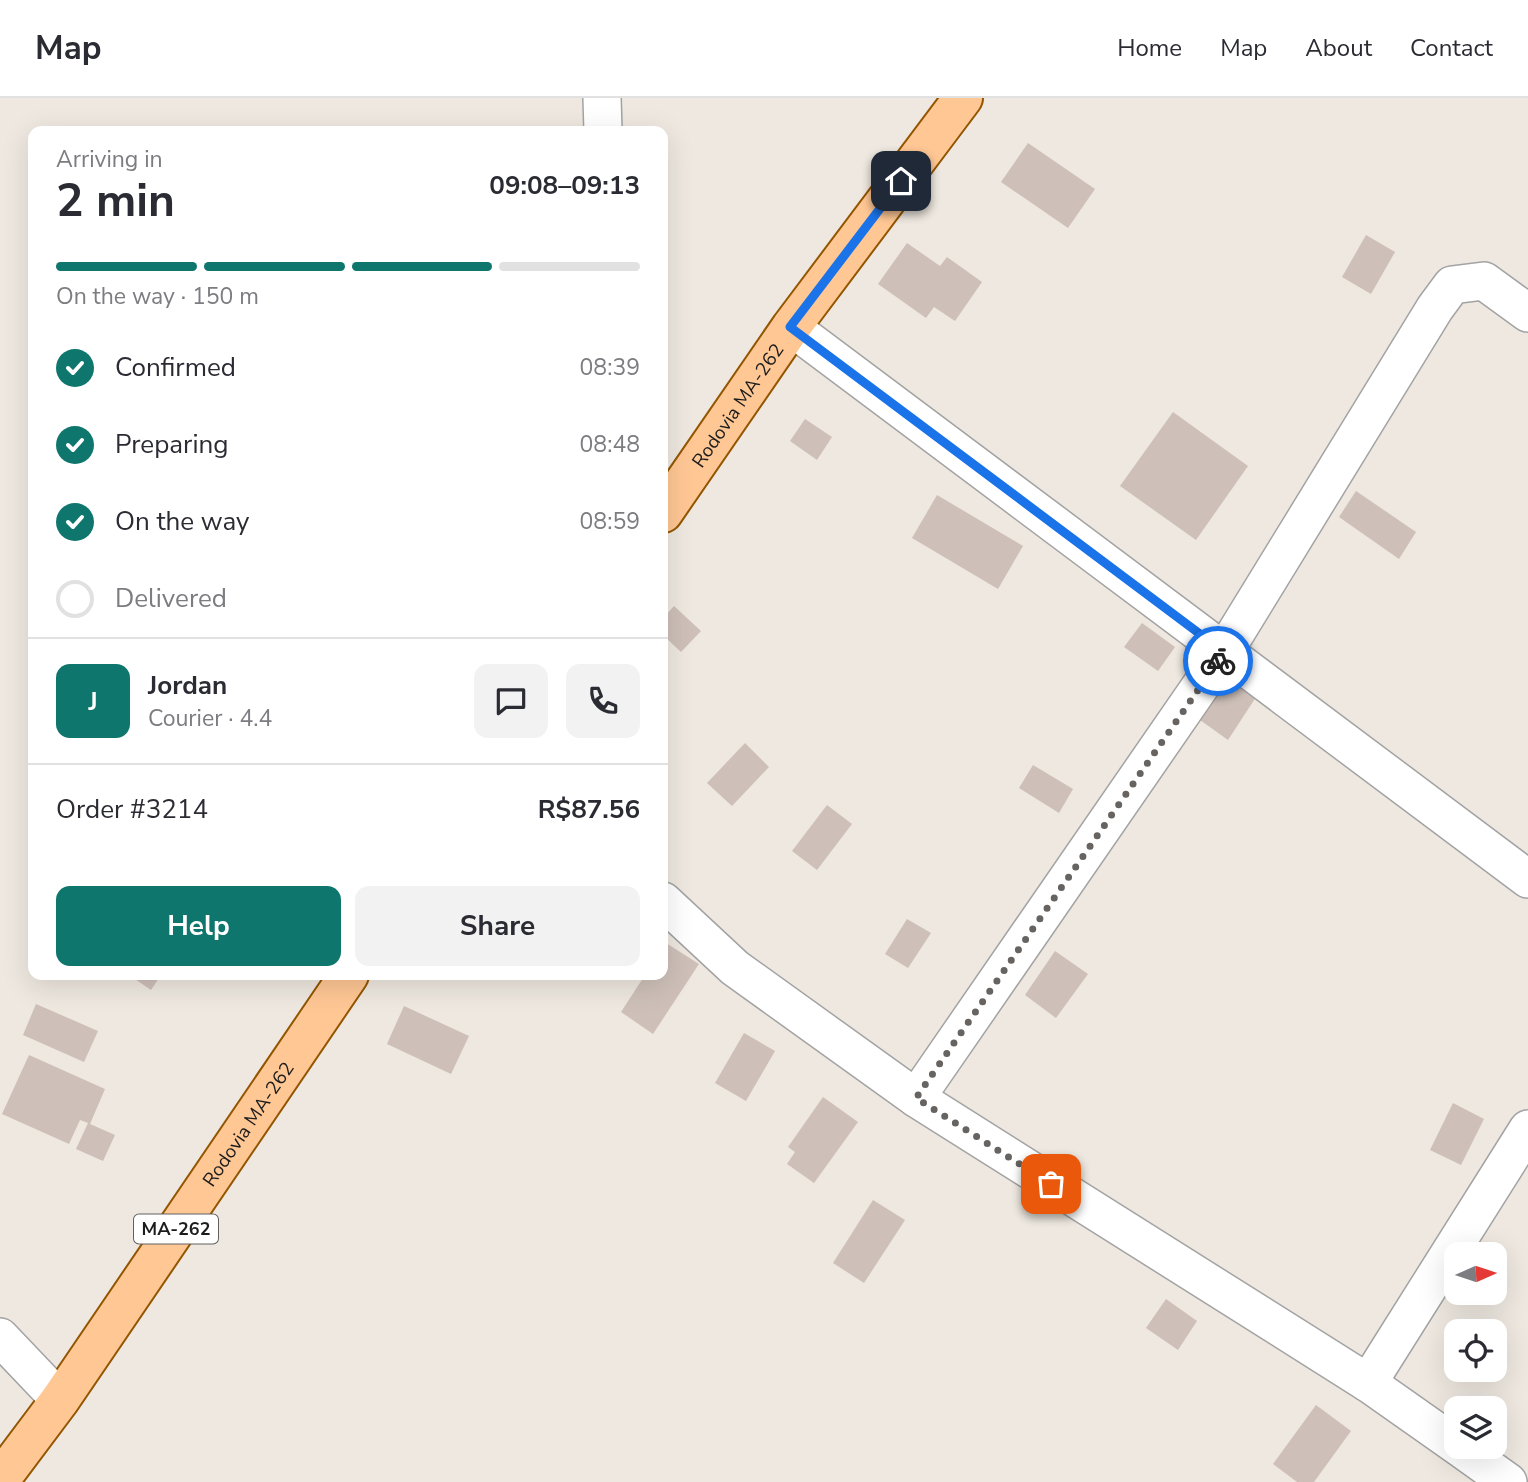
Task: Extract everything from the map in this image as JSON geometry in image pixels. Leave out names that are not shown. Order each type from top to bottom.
[{"type":"main road","name":"Rodovia MA-262","points":[[668,506],[790,327],[963,98]]},
{"type":"main road","name":"Rodovia MA-262","points":[[0,1480],[60,1400],[346,980]]},
{"type":"street","points":[[602,98],[603,126]]},
{"type":"street","points":[[916,1098],[1224,652],[1435,308],[1452,285],[1484,281],[1528,313]]},
{"type":"street","points":[[790,327],[1528,879]]},
{"type":"street","points":[[668,906],[735,968],[916,1098],[1368,1383],[1444,1436]]},
{"type":"street","points":[[1368,1383],[1528,1129]]},
{"type":"street","points":[[0,1337],[60,1400]]},
{"type":"street","points":[[1476,1459],[1508,1482]]},
{"type":"building","points":[[1028,143],[1095,189],[1068,228],[1001,182]]},
{"type":"building","points":[[1366,235],[1395,252],[1371,294],[1342,277]]},
{"type":"building","points":[[907,243],[940,266],[947,257],[982,282],[955,321],[934,307],[926,318],[878,284]]},
{"type":"building","points":[[1173,412],[1248,466],[1196,540],[1120,486]]},
{"type":"building","points":[[805,419],[832,437],[817,460],[790,441]]},
{"type":"building","points":[[1356,491],[1416,532],[1399,559],[1339,517]]},
{"type":"building","points":[[937,495],[1023,546],[998,589],[912,538]]},
{"type":"building","points":[[674,606],[701,631],[681,652],[668,640],[668,613]]},
{"type":"building","points":[[1142,623],[1175,647],[1158,671],[1124,647]]},
{"type":"building","points":[[1230,675],[1258,694],[1228,740],[1200,720]]},
{"type":"building","points":[[745,743],[769,767],[732,806],[707,783]]},
{"type":"building","points":[[1033,765],[1073,789],[1059,813],[1019,788]]},
{"type":"building","points":[[827,805],[852,824],[817,870],[792,851]]},
{"type":"building","points":[[907,919],[931,933],[908,968],[885,954]]},
{"type":"building","points":[[668,944],[699,964],[653,1034],[621,1012],[642,980],[668,980]]},
{"type":"building","points":[[1055,951],[1088,974],[1056,1018],[1025,995]]},
{"type":"building","points":[[136,980],[158,980],[151,990]]},
{"type":"building","points":[[36,1004],[98,1031],[84,1062],[23,1035]]},
{"type":"building","points":[[404,1006],[469,1036],[451,1074],[387,1044]]},
{"type":"building","points":[[744,1033],[775,1051],[746,1101],[715,1083]]},
{"type":"building","points":[[29,1055],[105,1089],[90,1124],[115,1135],[103,1161],[76,1149],[88,1123],[80,1120],[69,1144],[2,1114]]},
{"type":"building","points":[[823,1097],[858,1122],[814,1183],[787,1164],[795,1152],[788,1147]]},
{"type":"building","points":[[1453,1103],[1484,1119],[1461,1165],[1430,1150]]},
{"type":"building","points":[[873,1200],[905,1220],[864,1283],[833,1263]]},
{"type":"building","points":[[1166,1299],[1197,1321],[1178,1350],[1146,1328]]},
{"type":"building","points":[[1316,1405],[1351,1431],[1314,1482],[1297,1482],[1273,1464]]},
{"type":"way so far","points":[[1051,1184],[916,1098],[1218,661]]},
{"type":"route","points":[[901,181],[790,327],[1224,652],[1218,661]]}]
